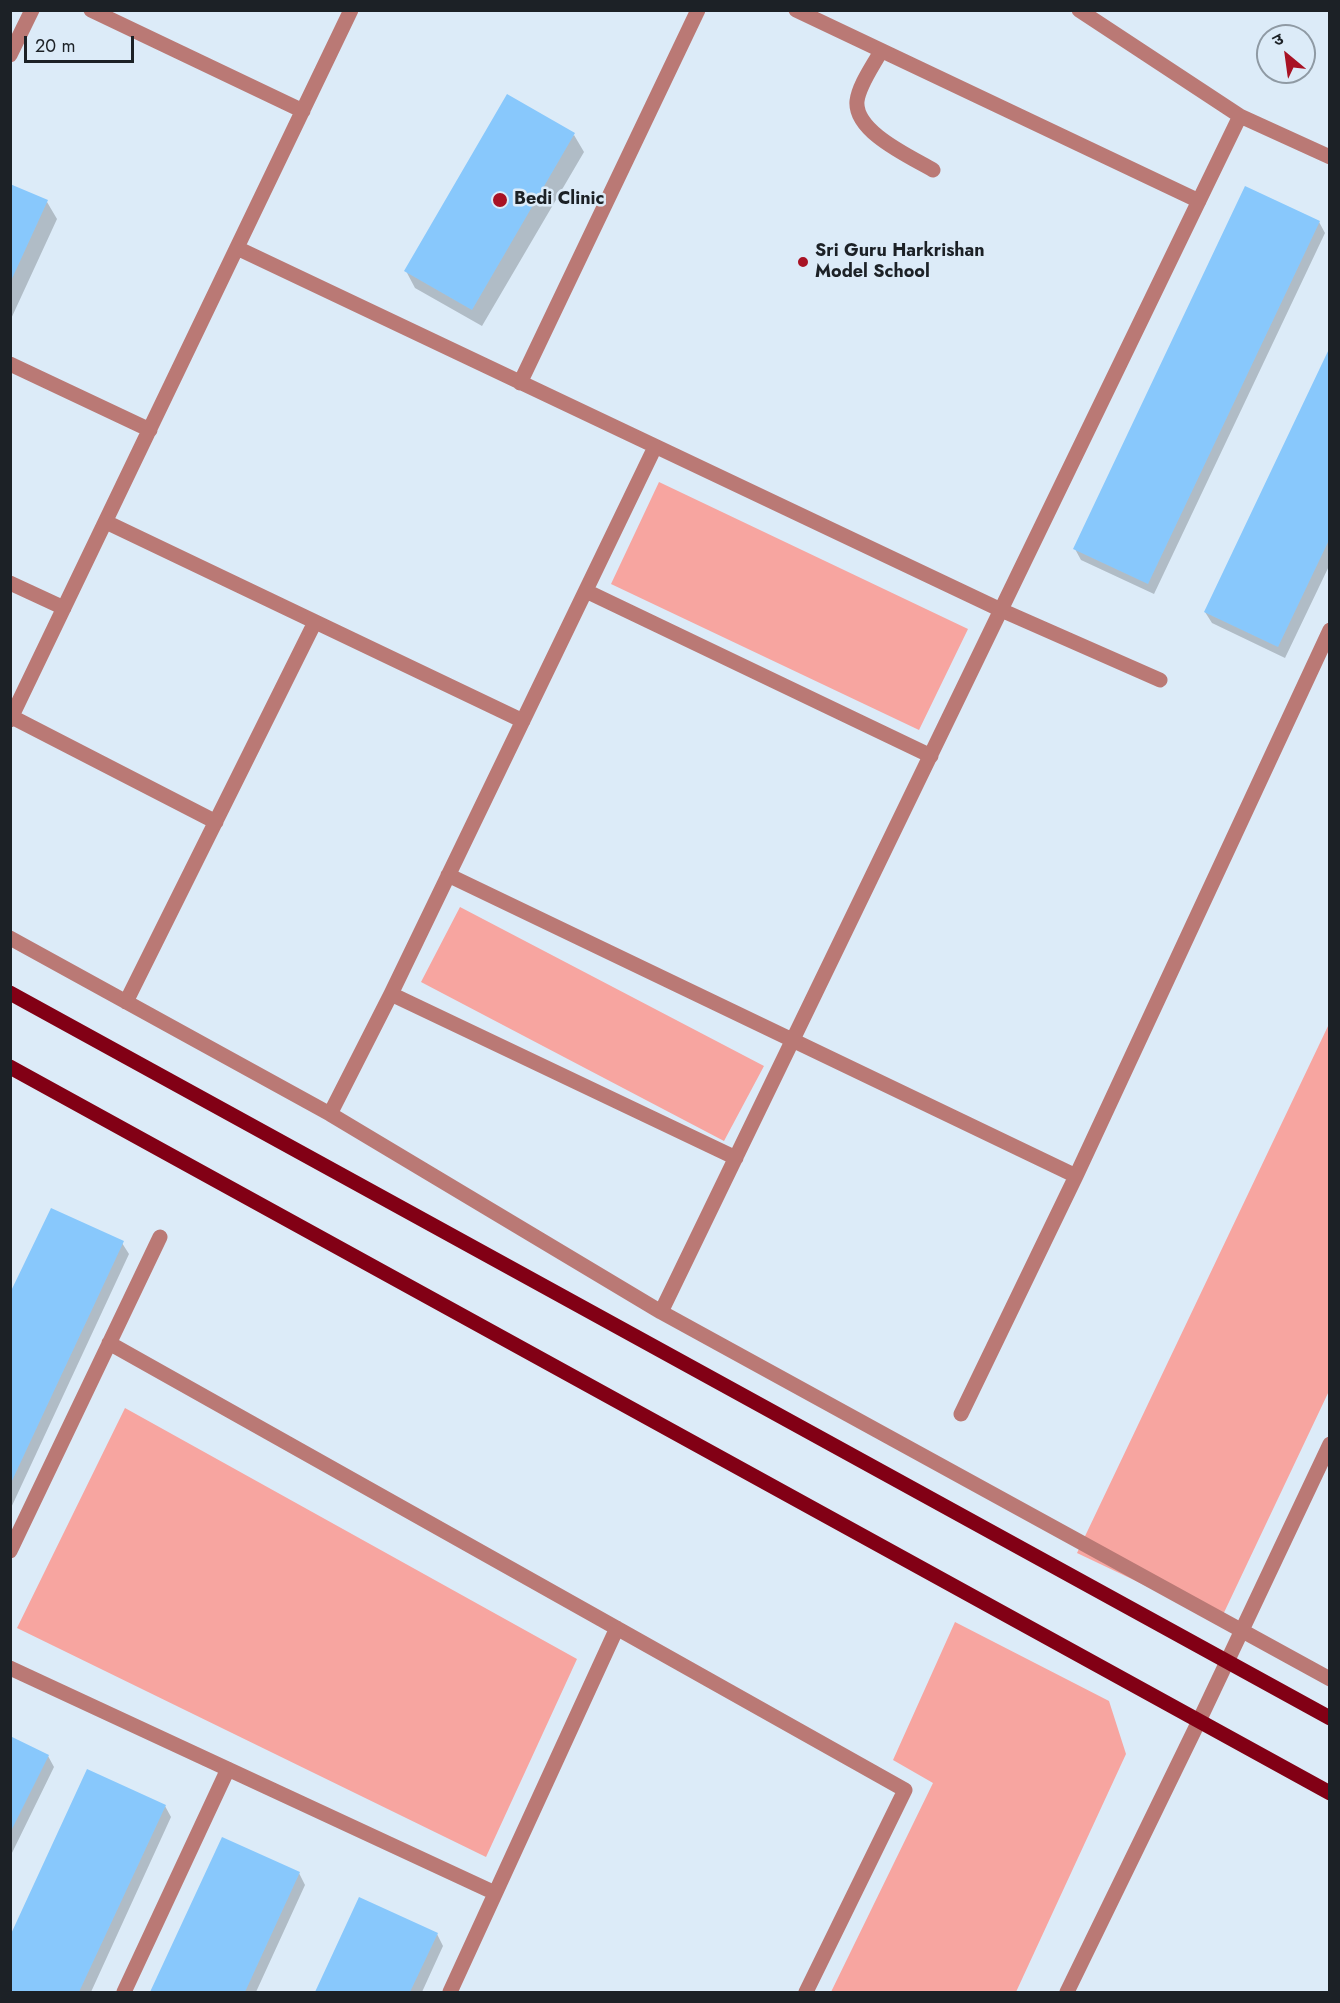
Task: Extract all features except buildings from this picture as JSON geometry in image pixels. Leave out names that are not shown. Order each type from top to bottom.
[{"type":"main road","points":[[10,993],[1329,1718]]},
{"type":"main road","points":[[10,1068],[1329,1793]]},
{"type":"street","points":[[10,56],[32,10]]},
{"type":"street","points":[[91,10],[303,111]]},
{"type":"street","points":[[216,822],[11,718],[351,10]]},
{"type":"street","points":[[520,383],[698,10]]},
{"type":"street","points":[[796,10],[1199,201]]},
{"type":"street","points":[[1079,10],[1240,116],[1329,157]]},
{"type":"street","points":[[880,51],[857,102],[859,116],[868,129],[883,141],[933,170]]},
{"type":"street","points":[[661,1312],[1240,116]]},
{"type":"street","points":[[237,248],[1001,610],[1160,680]]},
{"type":"street","points":[[10,364],[150,430]]},
{"type":"street","points":[[330,1114],[391,993],[655,447]]},
{"type":"street","points":[[105,522],[523,721]]},
{"type":"street","points":[[10,583],[64,608]]},
{"type":"street","points":[[586,591],[931,756]]},
{"type":"street","points":[[126,1002],[315,622]]},
{"type":"street","points":[[961,1414],[1076,1176],[1329,630]]},
{"type":"street","points":[[448,875],[1076,1176]]},
{"type":"street","points":[[10,938],[330,1114],[661,1312],[1329,1679]]},
{"type":"street","points":[[391,993],[736,1158]]},
{"type":"street","points":[[10,1551],[160,1237]]},
{"type":"street","points":[[109,1343],[905,1790],[806,1992]]},
{"type":"street","points":[[1067,1992],[1199,1722],[1329,1444]]},
{"type":"street","points":[[450,1992],[617,1628]]},
{"type":"street","points":[[10,1668],[495,1893]]},
{"type":"street","points":[[124,1992],[228,1769]]},
{"type":"shaded area","points":[[659,482],[968,629],[919,730],[611,584]]},
{"type":"shaded area","points":[[460,907],[764,1066],[724,1141],[421,982]]},
{"type":"shaded area","points":[[1329,1024],[1329,1391],[1220,1621],[1077,1553]]},
{"type":"shaded area","points":[[125,1408],[577,1659],[486,1857],[17,1628]]},
{"type":"shaded area","points":[[955,1622],[1109,1701],[1126,1754],[1016,1992],[831,1992],[933,1783],[893,1760]]},
{"type":"place","name":"Bedi Clinic","points":[[500,200]]},
{"type":"place","name":"Sri Guru Harkrishan Model School","points":[[803,262]]}]
